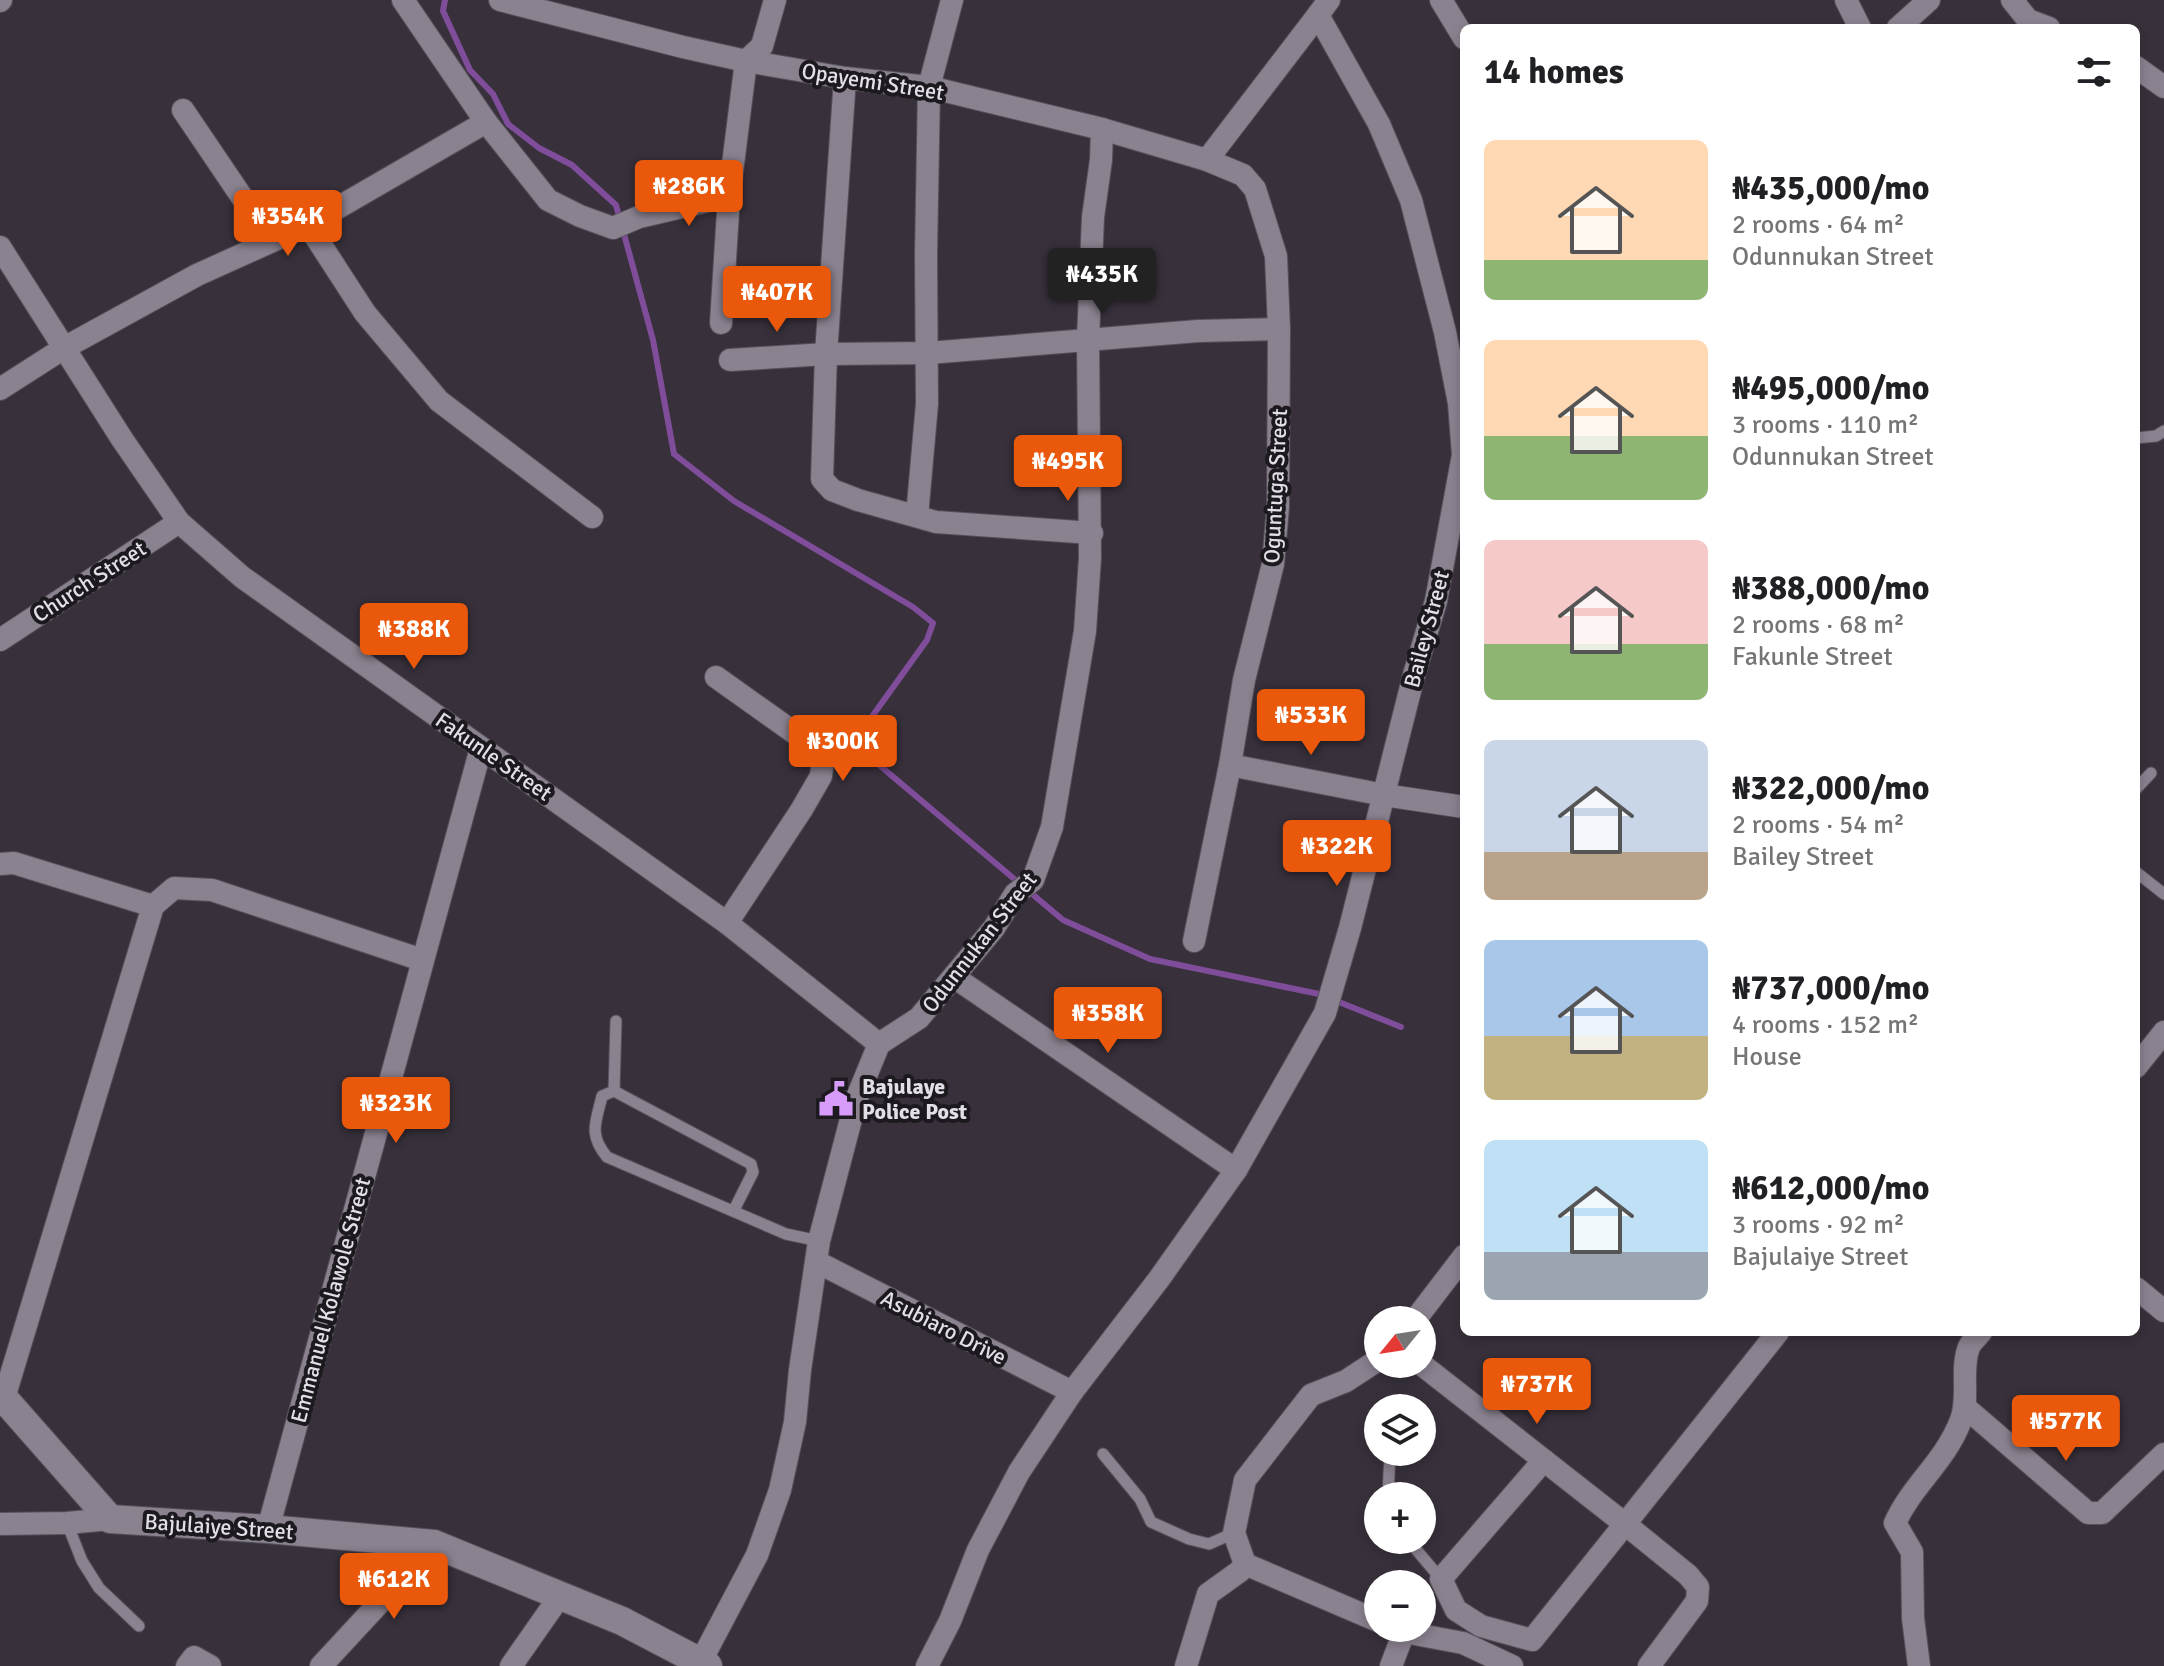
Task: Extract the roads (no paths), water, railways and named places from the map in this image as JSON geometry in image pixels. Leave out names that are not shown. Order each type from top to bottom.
[{"type":"street","points":[[403,0],[486,122],[548,200],[613,228],[639,217],[729,196]]},
{"type":"street","name":"Opayemi Street","points":[[500,0],[746,61],[845,78],[929,87],[1102,129],[1207,160],[1243,175]]},
{"type":"street","points":[[721,323],[729,196],[746,61],[762,46],[775,0]]},
{"type":"street","points":[[917,516],[927,404],[929,87],[952,0]]},
{"type":"street","points":[[1441,0],[1460,31]]},
{"type":"street","points":[[1846,0],[1858,24]]},
{"type":"street","points":[[1902,24],[1929,0]]},
{"type":"street","points":[[2012,0],[2028,20],[2037,24]]},
{"type":"street","points":[[1207,160],[1324,8]]},
{"type":"street","name":"Bailey Street","points":[[1324,8],[1411,200],[1445,332],[1460,416]]},
{"type":"street","points":[[2140,70],[2164,87]]},
{"type":"street","points":[[845,78],[826,354],[822,479],[832,490],[936,522],[1092,533]]},
{"type":"street","points":[[183,110],[271,240]]},
{"type":"street","points":[[0,389],[64,348],[197,275],[308,225],[486,122]]},
{"type":"street","name":"Odunnukan Street","points":[[879,1044],[919,1018],[994,928],[1015,894],[1033,880],[1052,827],[1085,631],[1092,533],[1088,340],[1093,217],[1102,129]]},
{"type":"street","name":"Oguntuga Street","points":[[1194,941],[1244,680],[1273,564],[1278,507],[1279,329],[1276,256],[1255,189],[1243,175]]},
{"type":"street","points":[[308,225],[365,313],[439,401],[592,517]]},
{"type":"street","name":"Fakunle Street","points":[[0,247],[179,522],[242,577],[727,923],[879,1044]]},
{"type":"street","points":[[730,360],[826,354],[928,353],[1279,329]]},
{"type":"street","name":"Bailey Street","points":[[927,1666],[950,1621],[978,1550],[1019,1472],[1072,1392],[1159,1279],[1236,1170],[1328,1003],[1436,601],[1460,476]]},
{"type":"street","name":"Church Street","points":[[0,640],[179,522]]},
{"type":"street","points":[[716,677],[813,746],[823,760],[821,776],[802,809],[727,923]]},
{"type":"street","name":"Emmanuel Kolawole Street","points":[[268,1529],[481,748]]},
{"type":"street","points":[[1230,765],[1460,806]]},
{"type":"street","points":[[0,864],[14,863],[153,906]]},
{"type":"street","points":[[110,1519],[2,1396],[153,906],[174,888],[212,890],[422,960]]},
{"type":"street","points":[[954,977],[1236,1170]]},
{"type":"street","points":[[2140,1062],[2164,1032]]},
{"type":"street","points":[[702,1664],[757,1555],[780,1490],[795,1422],[818,1252],[856,1100],[879,1044]]},
{"type":"street","name":"Asubiaro Drive","points":[[818,1252],[1072,1392]]},
{"type":"street","points":[[1426,1306],[1460,1261]]},
{"type":"street","points":[[2140,1291],[2164,1311]]},
{"type":"street","points":[[1544,1460],[1441,1579],[1456,1610],[1481,1626],[1532,1640],[1775,1336]]},
{"type":"street","points":[[1919,1666],[1913,1618],[1912,1552],[1895,1523],[1903,1504],[1938,1465],[1957,1431],[1966,1408],[1969,1347],[1978,1336]]},
{"type":"street","points":[[1364,1369],[1346,1381],[1311,1395],[1245,1480],[1234,1533],[1245,1564],[1364,1615]]},
{"type":"street","points":[[1436,1376],[1625,1524],[1688,1575],[1698,1587],[1697,1601],[1649,1666]]},
{"type":"street","points":[[1966,1408],[2088,1513],[2102,1513],[2164,1454]]},
{"type":"street","points":[[0,1524],[110,1519]]},
{"type":"street","name":"Bajulaiye Street","points":[[110,1519],[434,1544],[622,1621],[702,1664]]},
{"type":"street","points":[[321,1666],[434,1544]]},
{"type":"street","points":[[1186,1666],[1208,1594],[1245,1564]]},
{"type":"street","points":[[511,1666],[560,1596]]},
{"type":"street","points":[[1436,1638],[1463,1643],[1512,1666]]},
{"type":"street","points":[[1391,1666],[1396,1642]]},
{"type":"street","points":[[187,1666],[194,1657],[210,1666]]},
{"type":"lane","points":[[2140,438],[2156,436],[2164,431]]},
{"type":"lane","points":[[2140,785],[2151,773]]},
{"type":"lane","points":[[2140,875],[2164,894]]},
{"type":"lane","points":[[614,1091],[616,1021]]},
{"type":"lane","points":[[614,1091],[602,1096],[594,1134],[596,1144],[607,1157],[734,1210],[818,1252]]},
{"type":"lane","points":[[614,1091],[751,1164],[753,1172],[734,1210]]},
{"type":"lane","points":[[1103,1454],[1140,1499],[1151,1522],[1189,1539],[1209,1544],[1234,1533]]},
{"type":"lane","points":[[67,1523],[82,1561],[99,1588],[139,1626]]},
{"type":"lane","points":[[1420,1554],[1441,1579]]},
{"type":"waterway","points":[[445,0],[443,11],[470,70],[493,94],[508,124],[539,148],[572,165],[616,205],[653,340],[674,454],[734,501],[913,607],[933,623],[927,640],[853,743],[1063,920],[1150,959],[1324,995]]},
{"type":"waterway","points":[[1334,1000],[1401,1027]]},
{"type":"place","name":"Bajulaye Police Post","points":[[836,1099]]}]
